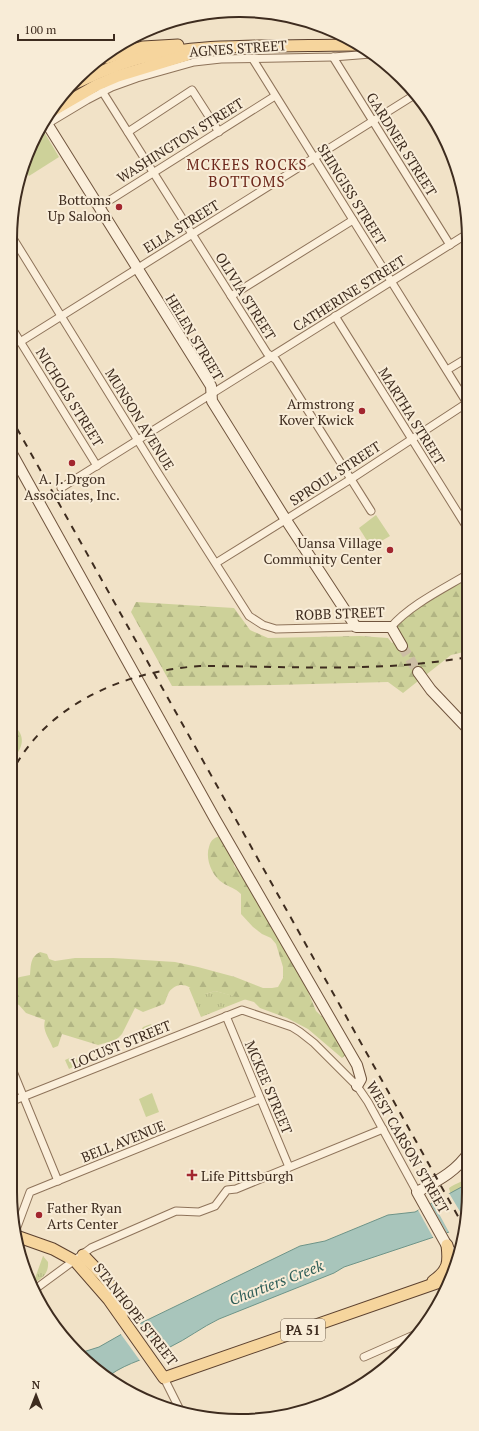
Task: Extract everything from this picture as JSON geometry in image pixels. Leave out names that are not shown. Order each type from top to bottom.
[{"type":"main road","points":[[115,55],[134,48],[151,46],[195,44],[221,48]]},
{"type":"main road","points":[[86,79],[98,72],[142,58],[175,51],[251,46],[347,45]]},
{"type":"main road","points":[[62,105],[84,92],[118,76],[189,54],[221,48]]},
{"type":"main road","name":"STANHOPE STREET","points":[[22,1238],[79,1258],[95,1282],[120,1313],[164,1378],[443,1281]]},
{"type":"main road","points":[[418,1290],[444,1272],[448,1258],[447,1244]]},
{"type":"main road","points":[[418,1290],[440,1288]]},
{"type":"street","name":"AGNES STREET","points":[[51,120],[102,91],[138,78],[194,62],[254,58],[333,57],[364,55]]},
{"type":"street","name":"GARDNER STREET","points":[[333,57],[450,245]]},
{"type":"street","name":"SHINGISS STREET","points":[[254,58],[275,96],[462,395]]},
{"type":"street","points":[[128,132],[192,90],[219,132]]},
{"type":"street","name":"OLIVIA STREET","points":[[102,91],[267,353],[276,360],[371,511]]},
{"type":"street","name":"WASHINGTON STREET","points":[[99,207],[275,96]]},
{"type":"street","name":"ELLA STREET","points":[[20,342],[411,97]]},
{"type":"street","name":"HELEN STREET","points":[[49,125],[211,386],[212,401],[286,520],[356,627]]},
{"type":"street","points":[[231,296],[353,220]]},
{"type":"street","name":"CATHERINE STREET","points":[[61,488],[462,237]]},
{"type":"street","name":"MUNSON AVENUE","points":[[17,245],[249,616]]},
{"type":"street","name":"MARTHA STREET","points":[[335,316],[462,520]]},
{"type":"street","name":"NICHOLS STREET","points":[[17,337],[97,466]]},
{"type":"street","points":[[447,370],[462,361]]},
{"type":"street","name":"SPROUL STREET","points":[[216,563],[351,479],[462,406]]},
{"type":"street","points":[[17,463],[215,819],[357,1065],[361,1079],[356,1086]]},
{"type":"street","name":"ROBB STREET","points":[[249,616],[263,625],[276,629],[391,627],[408,611],[462,578]]},
{"type":"street","points":[[391,627],[402,646]]},
{"type":"street","points":[[418,672],[432,690],[462,722]]},
{"type":"street","name":"WEST CARSON STREET","points":[[242,1010],[300,1032],[314,1043],[356,1086],[368,1102],[452,1255]]},
{"type":"street","name":"LOCUST STREET","points":[[17,1099],[242,1010]]},
{"type":"street","name":"MCKEE STREET","points":[[226,1016],[289,1168]]},
{"type":"street","points":[[17,1082],[58,1181]]},
{"type":"street","name":"BELL AVENUE","points":[[19,1221],[30,1192],[260,1099]]},
{"type":"street","points":[[39,1287],[91,1248],[170,1213],[176,1211],[199,1212],[214,1206],[227,1190],[236,1189],[383,1129]]},
{"type":"street","points":[[417,1192],[449,1174],[462,1162]]},
{"type":"street","points":[[364,1357],[407,1338]]},
{"type":"street","points":[[164,1378],[177,1405]]},
{"type":"green space","points":[[45,133],[59,157],[29,176],[27,173],[34,154]]},
{"type":"green space","points":[[376,515],[390,536],[371,547],[359,528]]},
{"type":"green space","points":[[462,578],[462,652],[451,655],[403,693],[388,682],[172,686],[131,612],[136,602],[234,608],[250,630],[268,638],[360,636],[388,638],[392,643],[402,637],[394,624]]},
{"type":"green space","points":[[17,729],[22,737],[20,750],[17,753]]},
{"type":"green space","points":[[222,836],[233,855],[234,866],[241,874],[251,880],[292,953],[316,1011],[334,1028],[348,1053],[342,1058],[308,1029],[287,1018],[260,1008],[254,1002],[215,991],[206,994],[196,993],[183,985],[176,986],[168,993],[164,1004],[143,1012],[135,1008],[122,1034],[116,1040],[98,1045],[62,1034],[58,1046],[53,1048],[44,1028],[45,1020],[26,1013],[17,1004],[17,978],[30,975],[34,956],[40,952],[47,954],[49,959],[55,961],[75,958],[113,958],[175,962],[235,977],[263,988],[278,987],[283,978],[283,967],[276,944],[271,938],[262,934],[253,927],[241,914],[241,894],[219,880],[210,867],[208,852],[211,842],[217,837]]},
{"type":"green space","points":[[192,987],[206,994],[215,991],[246,999],[201,1017],[189,988]]},
{"type":"green space","points":[[151,1024],[153,1028],[151,1032],[144,1035],[142,1029],[143,1027]]},
{"type":"green space","points":[[72,1057],[81,1060],[79,1064],[69,1069],[65,1060]]},
{"type":"green space","points":[[152,1093],[159,1112],[146,1117],[139,1099]]},
{"type":"green space","points":[[462,1181],[462,1191],[450,1192],[449,1188]]},
{"type":"green space","points":[[43,1256],[48,1262],[46,1273],[39,1280],[36,1281],[35,1279]]},
{"type":"water","name":"Chartiers Creek","points":[[462,1187],[462,1206],[459,1229],[344,1267],[334,1273],[219,1319],[176,1344],[112,1374],[85,1352],[99,1347],[143,1322],[300,1246],[325,1241],[388,1215],[415,1212]]},
{"type":"pier","points":[[449,1193],[461,1213],[459,1230],[450,1234],[432,1201],[441,1197],[451,1216],[441,1196]]},
{"type":"pier","points":[[430,1203],[448,1235],[434,1239],[418,1210]]},
{"type":"pier","points":[[139,1322],[162,1353],[141,1362],[120,1333]]},
{"type":"tunnel","points":[[402,646],[418,672]]},
{"type":"railway","points":[[17,429],[460,1220]]},
{"type":"railway","points":[[17,764],[25,751],[43,730],[65,711],[89,696],[115,684],[143,675],[171,669],[200,666],[334,668],[368,667],[435,662],[462,658]]},
{"type":"place","name":"Bottoms Up Saloon","points":[[119,207]]},
{"type":"place","name":"Armstrong Kover Kwick","points":[[362,411]]},
{"type":"place","name":"A. J. Drgon Associates, Inc.","points":[[72,463]]},
{"type":"place","name":"Uansa Village Community Center","points":[[390,550]]},
{"type":"place","name":"Life Pittsburgh","points":[[192,1175]]},
{"type":"place","name":"Father Ryan Arts Center","points":[[39,1215]]},
{"type":"district","name":"MCKEES ROCKS BOTTOMS","points":[[247,172]]}]
